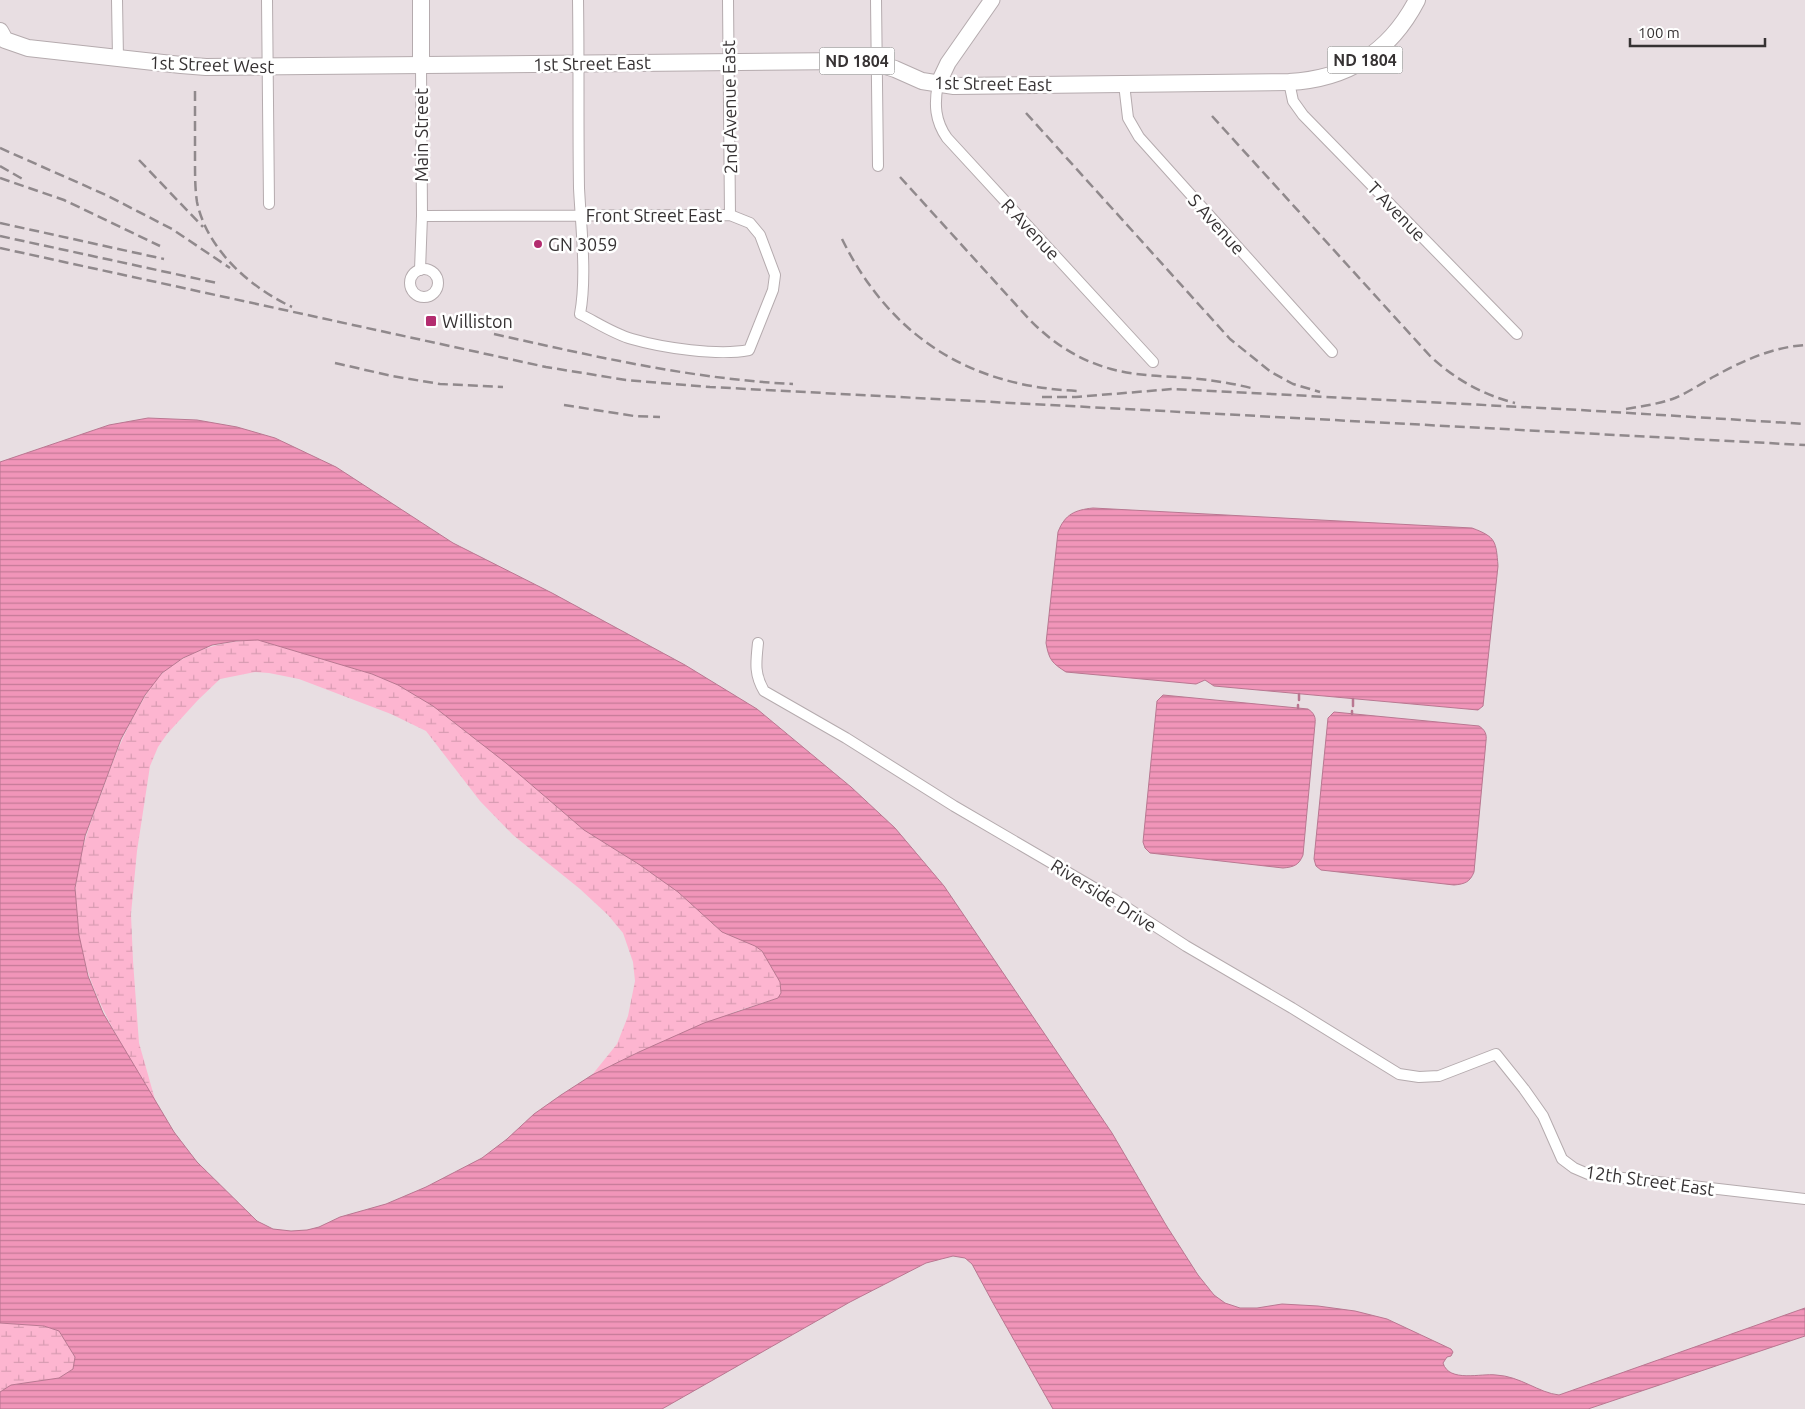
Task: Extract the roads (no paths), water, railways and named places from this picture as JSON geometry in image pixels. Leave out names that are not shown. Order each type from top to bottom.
[{"type":"main road","name":"Main Street","points":[[421,0],[421,65]]},
{"type":"main road","name":"1st Street East","points":[[421,65],[850,61],[876,63],[922,81],[972,86],[1289,82],[1321,78],[1360,63],[1379,49],[1397,31],[1417,0]]},
{"type":"main road","name":"1st Street West","points":[[2,35],[28,48],[194,66],[421,65]]},
{"type":"street","points":[[117,0],[118,58]]},
{"type":"street","points":[[267,0],[269,204]]},
{"type":"street","points":[[578,0],[577,64],[580,215]]},
{"type":"street","name":"2nd Avenue East","points":[[728,0],[730,215]]},
{"type":"street","points":[[876,0],[878,166]]},
{"type":"street","points":[[938,84],[948,63],[992,0]]},
{"type":"street","name":"Main Street","points":[[420,270],[422,216],[421,65]]},
{"type":"street","name":"T Avenue","points":[[1289,82],[1293,101],[1303,115],[1517,334]]},
{"type":"street","name":"R Avenue","points":[[938,84],[936,100],[937,121],[947,138],[1153,362]]},
{"type":"street","name":"S Avenue","points":[[1124,84],[1128,118],[1139,137],[1332,352]]},
{"type":"street","name":"Front Street East","points":[[422,216],[580,215],[730,215],[750,223],[760,235],[775,275],[774,290],[749,350],[733,354],[676,347],[631,338],[580,314],[584,296],[580,215]]},
{"type":"street","name":"Riverside Drive","points":[[758,642],[756,665],[758,680],[764,691],[846,738],[954,806],[1115,900],[1186,946],[1400,1074],[1419,1077],[1439,1076],[1496,1054]]},
{"type":"street","name":"12th Street East","points":[[1496,1054],[1524,1089],[1542,1116],[1562,1159],[1574,1168],[1588,1174],[1805,1200]]},
{"type":"waterway","points":[[1299,694],[1299,700]]},
{"type":"waterway","points":[[1353,699],[1353,706]]},
{"type":"railway","points":[[195,91],[195,187],[202,220],[210,236],[233,265],[261,289],[292,307]]},
{"type":"railway","points":[[1026,113],[1230,339],[1271,372],[1293,384],[1320,392]]},
{"type":"railway","points":[[1212,116],[1431,357],[1470,385],[1492,396],[1515,403]]},
{"type":"railway","points":[[0,148],[106,195],[172,229],[230,268]]},
{"type":"railway","points":[[139,160],[203,227]]},
{"type":"railway","points":[[0,166],[26,181]]},
{"type":"railway","points":[[900,177],[1028,318],[1046,335],[1066,349],[1087,361],[1111,369],[1141,374],[1206,380],[1251,388]]},
{"type":"railway","points":[[0,178],[64,200],[160,246]]},
{"type":"railway","points":[[0,223],[164,259]]},
{"type":"railway","points":[[0,236],[217,283]]},
{"type":"railway","points":[[842,239],[861,273],[884,303],[909,329],[937,350],[968,367],[1002,379],[1039,387],[1079,391]]},
{"type":"railway","points":[[0,248],[546,367],[626,380],[710,387],[1805,445]]},
{"type":"railway","points":[[494,334],[680,372],[793,384]]},
{"type":"railway","points":[[1626,409],[1675,398],[1747,360],[1781,349],[1805,345]]},
{"type":"railway","points":[[335,363],[392,376],[440,384],[503,387]]},
{"type":"railway","points":[[1042,397],[1076,397],[1173,389],[1581,410],[1805,424]]},
{"type":"railway","points":[[564,405],[634,416],[660,417]]},
{"type":"place","name":"GN 3059","points":[[538,244]]},
{"type":"place","name":"Williston","points":[[431,321]]}]
